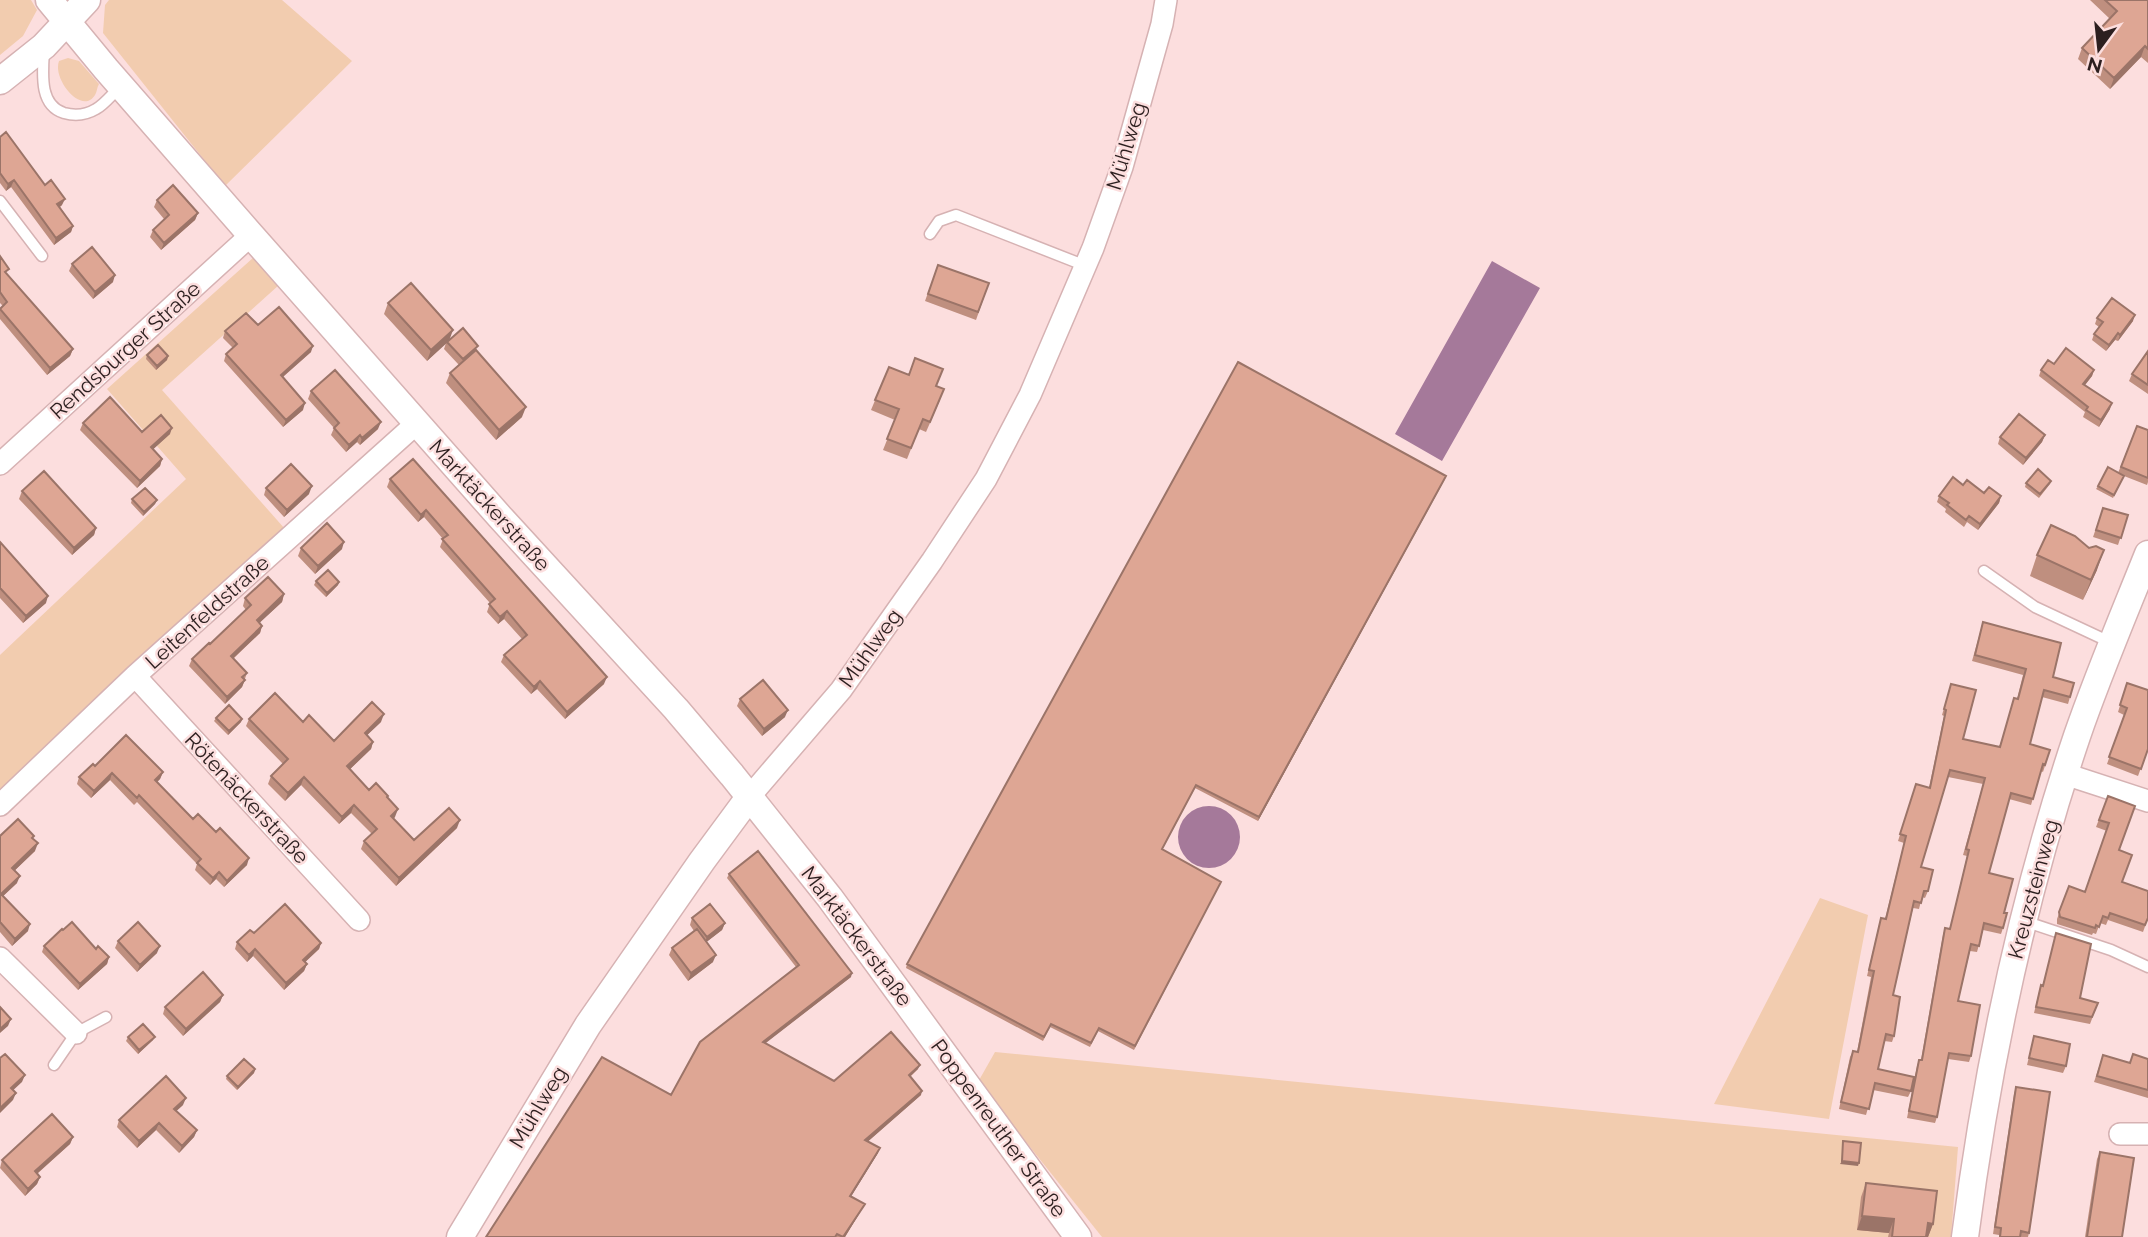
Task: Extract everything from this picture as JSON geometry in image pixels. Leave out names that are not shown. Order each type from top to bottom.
[{"type":"street","name":"Marktäckerstraße","points":[[49,0],[121,86],[417,423],[676,709],[750,796],[830,898],[919,1019]]},
{"type":"street","points":[[0,81],[44,46],[87,0]]},
{"type":"street","name":"Mühlweg","points":[[460,1237],[588,1025],[750,796],[841,690],[986,479],[1030,395],[1086,266],[1122,167],[1162,24],[1166,0]]},
{"type":"street","name":"Rendsburger Straße","points":[[0,464],[251,235]]},
{"type":"street","name":"Leitenfeldstraße","points":[[0,805],[135,677],[417,423]]},
{"type":"street","name":"Kreuzsteinweg","points":[[1965,1237],[1987,1090],[2024,921],[2065,774],[2112,643],[2148,554]]},
{"type":"street","name":"Rötenäckerstraße","points":[[135,677],[359,919]]},
{"type":"street","points":[[2065,774],[2148,801]]},
{"type":"street","points":[[0,958],[76,1033]]},
{"type":"street","name":"Poppenreuther Straße","points":[[919,1019],[1078,1237]]},
{"type":"street","points":[[2119,1134],[2148,1134]]},
{"type":"lane","points":[[44,46],[43,80],[47,98],[57,111],[74,116],[97,109],[121,86]]},
{"type":"lane","points":[[0,201],[42,256]]},
{"type":"lane","points":[[930,234],[939,221],[956,215],[1086,266]]},
{"type":"lane","points":[[1984,571],[2035,607],[2112,643]]},
{"type":"lane","points":[[2024,921],[2111,950],[2148,967]]},
{"type":"lane","points":[[54,1065],[76,1033],[106,1017]]},
{"type":"shaded area","points":[[0,0],[31,0],[37,10],[23,36],[0,55]]},
{"type":"shaded area","points":[[109,0],[282,0],[352,61],[225,186],[103,33],[105,5]]},
{"type":"shaded area","points":[[68,58],[79,61],[99,84],[95,95],[89,100],[76,98],[60,77],[59,61]]},
{"type":"shaded area","points":[[254,257],[279,285],[162,390],[285,529],[0,796],[0,655],[186,479],[107,389]]},
{"type":"shaded area","points":[[1492,261],[1540,288],[1442,461],[1395,434]]},
{"type":"shaded area","points":[[1209,806],[1231,815],[1240,837],[1231,859],[1209,868],[1187,859],[1178,837],[1187,815]]},
{"type":"shaded area","points":[[1820,898],[1868,915],[1829,1119],[1714,1104]]},
{"type":"shaded area","points":[[995,1052],[1958,1147],[1951,1237],[1102,1237],[978,1082]]},
{"type":"building","points":[[2105,0],[2148,0],[2148,49],[2145,46],[2114,78],[2082,48],[2117,11]]},
{"type":"building","points":[[6,132],[45,185],[51,180],[65,199],[57,204],[73,226],[56,238],[14,180],[8,184],[0,173],[0,137]]},
{"type":"building","points":[[173,185],[198,213],[164,243],[153,230],[169,215],[157,200]]},
{"type":"building","points":[[92,247],[115,275],[95,292],[72,264]]},
{"type":"building","points":[[0,256],[9,269],[5,272],[73,349],[50,368],[0,309],[7,302],[0,292]]},
{"type":"building","points":[[938,265],[989,283],[978,312],[928,294]]},
{"type":"building","points":[[411,283],[453,330],[431,350],[388,303]]},
{"type":"building","points":[[2112,298],[2135,315],[2109,345],[2094,334],[2103,322],[2097,318]]},
{"type":"building","points":[[279,307],[313,346],[281,375],[305,403],[286,420],[226,354],[237,344],[225,331],[246,313],[258,325]]},
{"type":"building","points":[[463,328],[478,346],[463,359],[447,342]]},
{"type":"building","points":[[158,345],[168,356],[157,366],[147,355]]},
{"type":"building","points":[[2066,348],[2094,370],[2083,384],[2112,403],[2101,420],[2041,370],[2048,360],[2054,364]]},
{"type":"building","points":[[476,350],[526,407],[499,430],[450,373]]},
{"type":"building","points":[[2148,351],[2148,385],[2132,374]]},
{"type":"building","points":[[915,358],[943,369],[936,386],[944,389],[930,422],[923,419],[911,448],[887,439],[899,409],[875,400],[889,367],[909,375]]},
{"type":"building","points":[[1238,362],[1446,476],[1259,817],[1196,785],[1162,849],[1221,882],[1135,1046],[1099,1028],[1091,1043],[1051,1024],[1044,1037],[907,964]]},
{"type":"building","points":[[335,370],[381,422],[349,445],[334,428],[339,423],[311,391]]},
{"type":"building","points":[[110,397],[142,432],[161,415],[172,428],[151,447],[162,459],[140,481],[83,423]]},
{"type":"building","points":[[2019,414],[2045,435],[2026,458],[2000,437]]},
{"type":"building","points":[[2137,426],[2148,430],[2148,478],[2121,467]]},
{"type":"building","points":[[413,459],[607,677],[567,712],[540,681],[534,687],[504,655],[527,635],[507,611],[500,617],[489,604],[495,599],[442,539],[448,535],[426,510],[421,515],[390,479]]},
{"type":"building","points":[[291,464],[312,486],[287,510],[266,488]]},
{"type":"building","points":[[2108,467],[2124,476],[2114,495],[2098,486]]},
{"type":"building","points":[[2038,469],[2051,481],[2040,494],[2026,483]]},
{"type":"building","points":[[44,471],[96,528],[74,548],[22,491]]},
{"type":"building","points":[[1953,477],[1963,485],[1967,480],[1984,493],[1989,487],[2001,496],[1980,524],[1969,516],[1966,520],[1939,496]]},
{"type":"building","points":[[145,488],[157,500],[144,512],[132,499]]},
{"type":"building","points":[[2103,508],[2128,515],[2121,538],[2096,530]]},
{"type":"building","points":[[327,523],[344,542],[318,566],[301,548]]},
{"type":"building","points":[[2051,525],[2075,536],[2089,548],[2096,546],[2104,550],[2091,580],[2037,555]]},
{"type":"building","points":[[0,542],[48,596],[26,616],[0,588]]},
{"type":"building","points":[[328,570],[339,582],[327,593],[316,581]]},
{"type":"building","points":[[268,577],[284,594],[257,620],[262,626],[231,656],[247,673],[242,677],[245,680],[227,697],[192,659],[251,605],[245,598]]},
{"type":"building","points":[[1983,622],[2061,643],[2053,677],[2074,683],[2070,697],[2044,690],[2030,744],[2050,750],[2033,799],[2011,793],[1989,873],[2013,879],[2004,913],[2007,913],[2003,928],[1984,923],[1979,946],[1971,944],[1958,1001],[1980,1005],[1971,1056],[1949,1053],[1937,1117],[1909,1111],[1919,1060],[1922,1060],[1945,928],[1950,929],[1969,850],[1966,849],[1985,778],[1950,770],[1921,867],[1933,870],[1928,891],[1924,891],[1921,903],[1914,901],[1893,995],[1900,997],[1894,1036],[1886,1034],[1878,1069],[1914,1077],[1911,1091],[1875,1083],[1869,1109],[1841,1102],[1853,1051],[1858,1052],[1874,971],[1869,970],[1881,918],[1886,919],[1906,836],[1900,834],[1916,784],[1930,788],[1951,684],[1976,690],[1963,739],[2000,747],[2014,698],[2018,699],[2026,669],[1975,655]]},
{"type":"building","points":[[763,680],[788,710],[764,729],[740,699]]},
{"type":"building","points":[[2127,683],[2148,690],[2148,749],[2141,769],[2109,757],[2127,708],[2120,705]]},
{"type":"building","points":[[275,693],[303,722],[309,715],[334,741],[372,702],[384,714],[365,733],[373,742],[347,766],[369,790],[376,783],[388,796],[398,809],[391,816],[414,840],[449,808],[460,820],[399,878],[364,841],[377,829],[354,805],[342,817],[304,777],[288,793],[271,776],[288,759],[249,719]]},
{"type":"building","points":[[229,705],[242,719],[229,731],[216,718]]},
{"type":"building","points":[[126,735],[163,772],[155,780],[193,819],[198,814],[216,832],[220,828],[249,858],[227,881],[219,872],[213,878],[197,863],[201,859],[139,795],[137,798],[112,773],[94,791],[79,777],[93,764],[95,766]]},
{"type":"building","points":[[2108,796],[2135,806],[2119,850],[2132,855],[2122,882],[2148,891],[2148,918],[2145,925],[2110,913],[2108,918],[2103,916],[2099,927],[2096,925],[2095,928],[2060,917],[2059,912],[2069,886],[2085,892],[2109,823],[2099,820]]},
{"type":"building","points":[[18,819],[38,843],[12,868],[20,876],[1,894],[30,924],[15,939],[0,922],[0,836]]},
{"type":"building","points":[[758,851],[852,973],[763,1042],[834,1081],[891,1032],[920,1065],[909,1075],[922,1091],[865,1140],[880,1148],[850,1196],[865,1204],[843,1237],[837,1234],[835,1237],[486,1237],[602,1057],[671,1095],[700,1042],[799,965],[729,874]]},
{"type":"building","points":[[285,904],[321,943],[303,960],[307,964],[286,983],[255,949],[249,955],[237,942],[250,930],[254,933]]},
{"type":"building","points":[[710,904],[725,923],[707,937],[692,918]]},
{"type":"building","points":[[72,922],[96,949],[98,946],[109,957],[80,984],[44,946]]},
{"type":"building","points":[[138,922],[160,946],[140,965],[118,941]]},
{"type":"building","points":[[697,929],[716,955],[691,973],[672,948]]},
{"type":"building","points":[[2056,933],[2091,944],[2080,998],[2098,1003],[2092,1017],[2036,1007]]},
{"type":"building","points":[[203,972],[223,995],[186,1029],[165,1007]]},
{"type":"building","points":[[0,1007],[11,1019],[0,1029]]},
{"type":"building","points":[[143,1024],[155,1037],[139,1050],[128,1037]]},
{"type":"building","points":[[2034,1036],[2070,1044],[2066,1066],[2029,1058]]},
{"type":"building","points":[[5,1054],[25,1075],[11,1088],[16,1093],[0,1108],[0,1058]]},
{"type":"building","points":[[2133,1054],[2148,1059],[2148,1090],[2097,1076],[2103,1055],[2130,1063]]},
{"type":"building","points":[[244,1059],[255,1069],[238,1087],[227,1076]]},
{"type":"building","points":[[166,1076],[186,1098],[174,1109],[197,1130],[182,1146],[159,1123],[139,1141],[119,1120]]},
{"type":"building","points":[[2016,1087],[2050,1092],[2029,1233],[2021,1231],[2020,1237],[2000,1237],[2001,1228],[1995,1227]]},
{"type":"building","points":[[52,1114],[73,1137],[35,1171],[40,1177],[28,1189],[2,1160]]},
{"type":"building","points":[[1843,1141],[1861,1143],[1859,1163],[1842,1161]]},
{"type":"building","points":[[2100,1152],[2134,1158],[2122,1237],[2087,1237]]},
{"type":"building","points":[[1866,1183],[1937,1191],[1933,1224],[1928,1223],[1926,1237],[1892,1237],[1894,1219],[1862,1216]]}]
